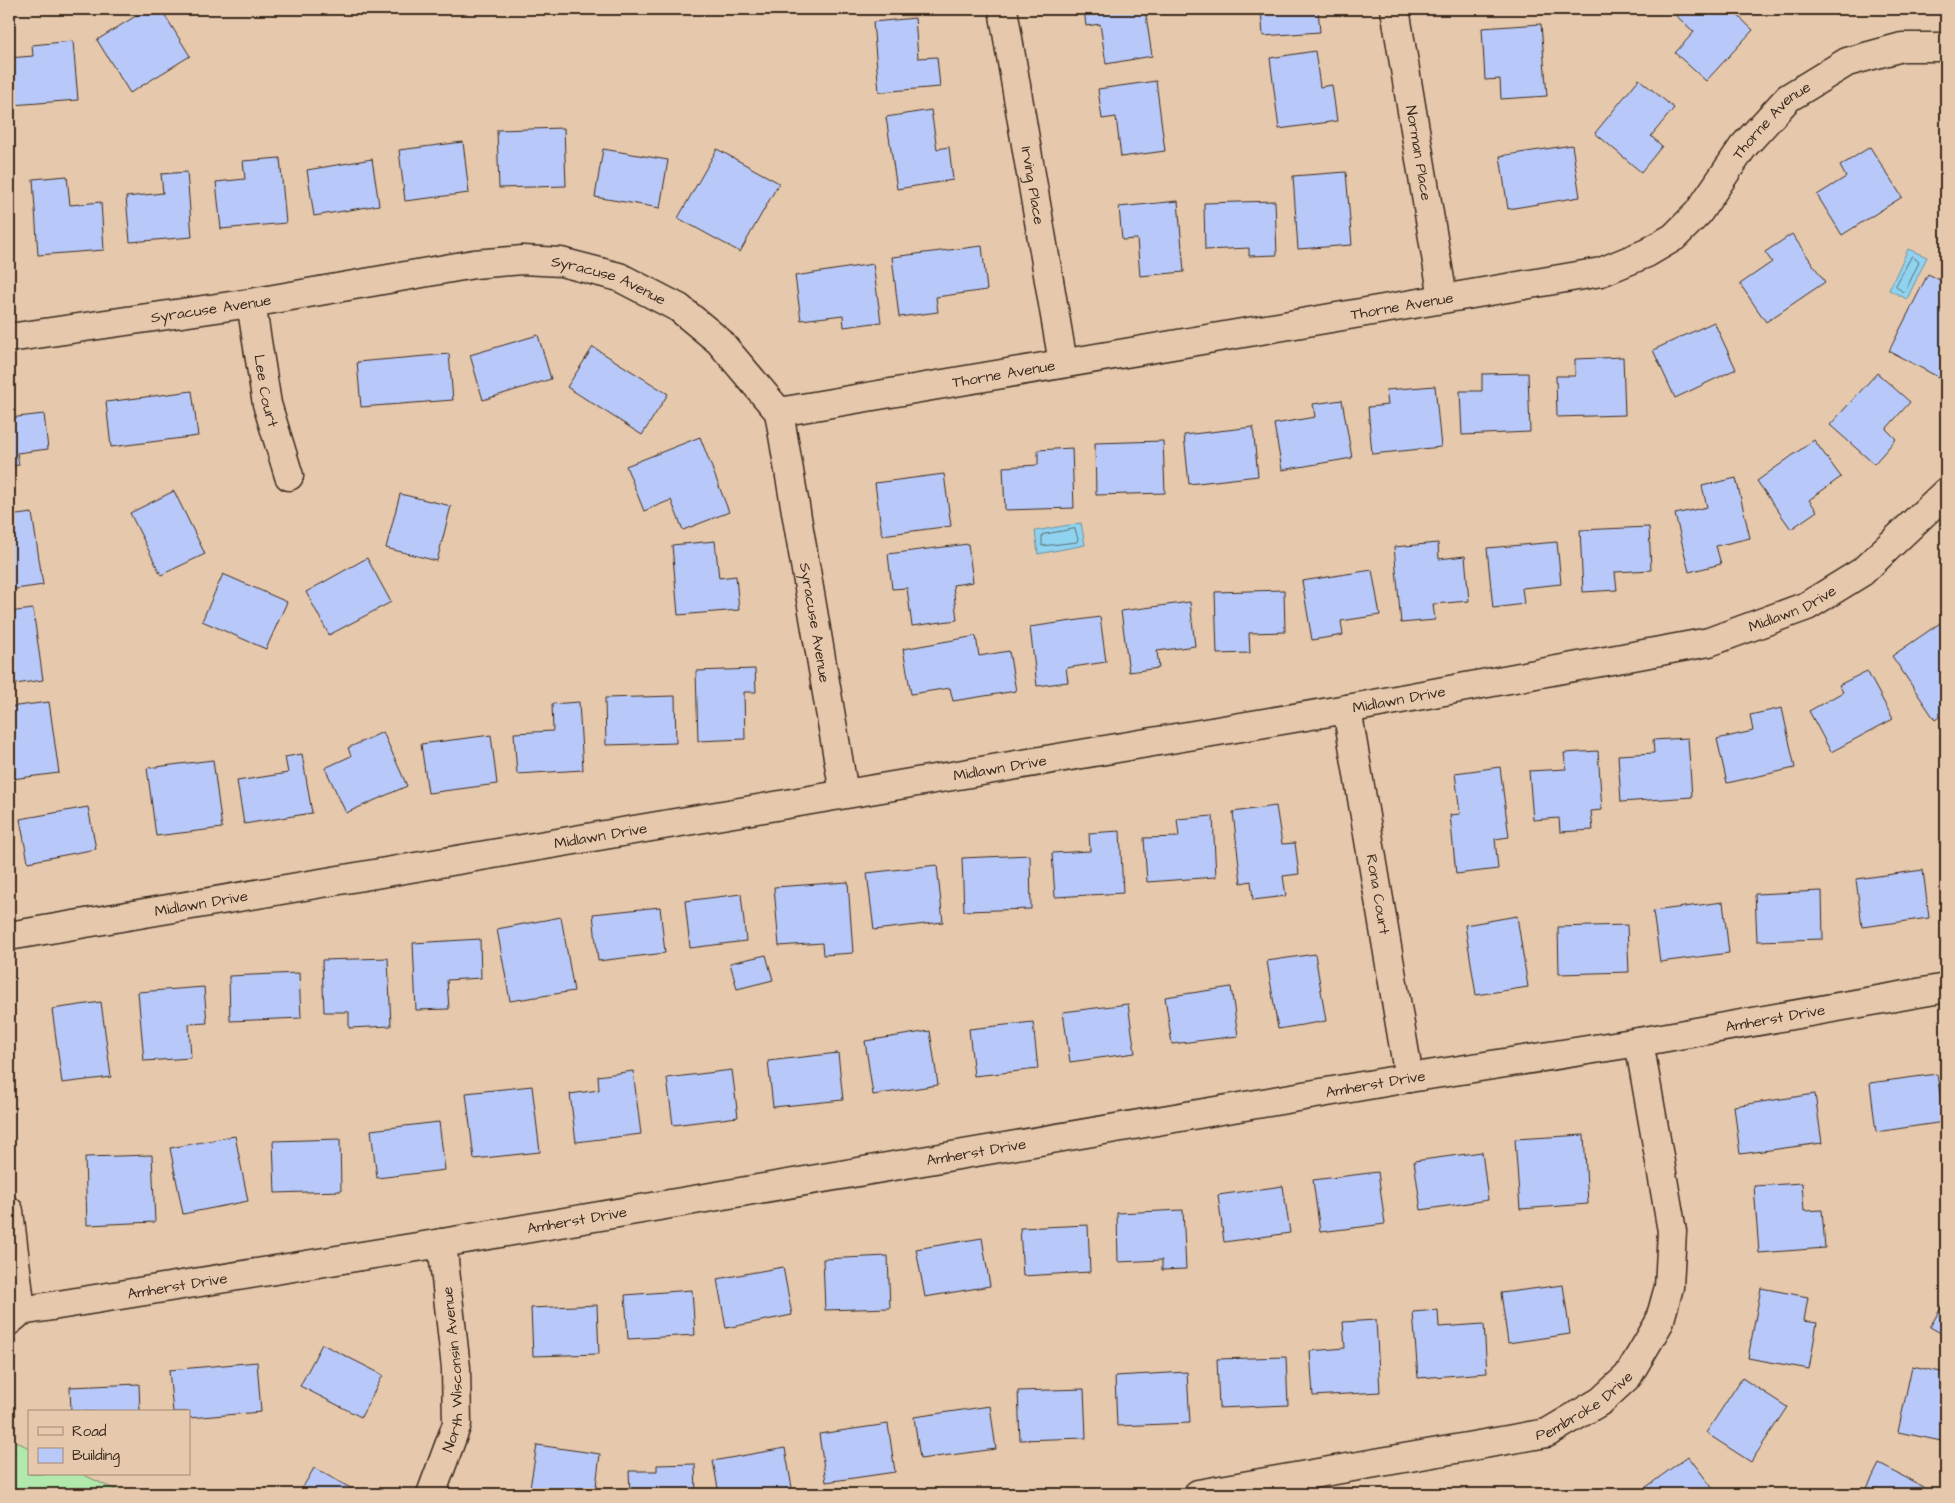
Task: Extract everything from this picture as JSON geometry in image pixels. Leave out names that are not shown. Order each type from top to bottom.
[{"type":"street","name":"Irving Place","points":[[1003,9],[1062,362]]},
{"type":"street","name":"Norman Place","points":[[1395,9],[1444,298]]},
{"type":"street","name":"Thorne Avenue","points":[[779,412],[1062,362],[1601,272],[1647,253],[1674,237],[1698,213],[1742,147],[1788,98],[1847,62],[1902,46],[1946,47]]},
{"type":"street","name":"Syracuse Avenue","points":[[9,338],[251,303],[474,264],[523,260],[560,262],[619,277],[679,308],[719,341],[779,412],[844,793]]},
{"type":"street","name":"Lee Court","points":[[251,303],[267,404],[289,476]]},
{"type":"street","name":"Midlawn Drive","points":[[9,936],[1347,709],[1709,642],[1807,606],[1862,572],[1946,492]]},
{"type":"street","name":"Rona Court","points":[[1347,709],[1408,1078]]},
{"type":"street","name":"Amherst Drive","points":[[15,1316],[1408,1078],[1639,1042],[1946,988]]},
{"type":"street","name":"Pembroke Drive","points":[[1198,1494],[1546,1433],[1601,1402],[1628,1376],[1659,1323],[1669,1287],[1672,1231],[1639,1042]]},
{"type":"street","points":[[9,1211],[15,1316]]},
{"type":"street","name":"North Wisconsin Avenue","points":[[431,1494],[457,1424],[456,1368],[442,1243]]},
{"type":"green space","points":[[9,1438],[28,1448],[28,1476],[86,1476],[124,1494],[9,1494]]},
{"type":"water","points":[[1908,249],[1927,257],[1907,299],[1889,290]]},
{"type":"water","points":[[1081,523],[1085,545],[1038,554],[1035,531]]},
{"type":"building","points":[[147,9],[161,9],[190,56],[130,93],[97,40]]},
{"type":"building","points":[[1084,9],[1145,9],[1152,56],[1106,64],[1100,24],[1086,26]]},
{"type":"building","points":[[1261,9],[1318,9],[1320,32],[1263,36]]},
{"type":"building","points":[[1676,9],[1731,9],[1753,30],[1706,81],[1675,53],[1694,32],[1672,12]]},
{"type":"building","points":[[1773,9],[1788,9],[1776,15]]},
{"type":"building","points":[[915,18],[918,58],[937,57],[940,87],[879,92],[873,22]]},
{"type":"building","points":[[1541,24],[1547,96],[1501,99],[1500,79],[1485,80],[1482,28]]},
{"type":"building","points":[[73,41],[78,100],[12,105],[9,58],[33,56],[32,45]]},
{"type":"building","points":[[1315,51],[1320,87],[1332,85],[1337,121],[1279,129],[1270,58]]},
{"type":"building","points":[[1639,79],[1674,108],[1651,136],[1662,146],[1641,172],[1595,133]]},
{"type":"building","points":[[1156,81],[1165,151],[1121,157],[1116,117],[1102,119],[1098,89]]},
{"type":"building","points":[[931,110],[937,149],[949,147],[953,180],[897,189],[886,117]]},
{"type":"building","points":[[564,128],[566,186],[499,188],[497,130]]},
{"type":"building","points":[[463,142],[469,193],[405,201],[399,150]]},
{"type":"building","points":[[1572,145],[1580,197],[1508,209],[1500,156]]},
{"type":"building","points":[[1870,147],[1902,197],[1842,235],[1817,195],[1846,177],[1840,166]]},
{"type":"building","points":[[603,149],[668,160],[660,208],[595,197]]},
{"type":"building","points":[[717,149],[779,183],[740,252],[678,218]]},
{"type":"building","points":[[280,158],[286,223],[221,229],[216,182],[245,179],[243,161]]},
{"type":"building","points":[[372,159],[379,205],[314,216],[307,170]]},
{"type":"building","points":[[187,172],[192,237],[130,242],[126,197],[163,193],[161,174]]},
{"type":"building","points":[[1346,172],[1352,245],[1298,249],[1293,176]]},
{"type":"building","points":[[67,176],[70,205],[101,202],[104,250],[38,255],[33,179]]},
{"type":"building","points":[[1178,201],[1184,272],[1140,276],[1137,239],[1122,240],[1119,207]]},
{"type":"building","points":[[1275,201],[1277,255],[1249,256],[1249,248],[1205,250],[1204,203]]},
{"type":"building","points":[[1792,234],[1825,282],[1766,322],[1740,284],[1772,262],[1765,252]]},
{"type":"building","points":[[982,246],[987,290],[936,297],[938,312],[899,317],[892,257]]},
{"type":"building","points":[[873,264],[881,322],[844,327],[843,315],[801,320],[795,276]]},
{"type":"building","points":[[1928,274],[1946,283],[1946,371],[1942,379],[1889,351]]},
{"type":"building","points":[[1714,322],[1736,369],[1675,398],[1653,350]]},
{"type":"building","points":[[538,335],[551,379],[483,400],[470,355]]},
{"type":"building","points":[[593,347],[668,394],[642,435],[567,387]]},
{"type":"building","points":[[449,354],[453,400],[361,407],[357,362]]},
{"type":"building","points":[[1623,357],[1625,415],[1557,417],[1556,376],[1575,376],[1575,359]]},
{"type":"building","points":[[1528,373],[1530,432],[1462,435],[1460,391],[1482,391],[1482,374]]},
{"type":"building","points":[[1877,373],[1910,402],[1886,429],[1896,439],[1874,464],[1830,425]]},
{"type":"building","points":[[1435,386],[1441,447],[1372,454],[1368,407],[1388,405],[1386,390]]},
{"type":"building","points":[[192,391],[198,436],[111,447],[106,402]]},
{"type":"building","points":[[1342,400],[1352,458],[1282,470],[1274,424],[1315,417],[1313,404]]},
{"type":"building","points":[[44,414],[48,449],[17,453],[19,465],[9,466],[9,418]]},
{"type":"building","points":[[1253,427],[1258,476],[1189,484],[1184,435]]},
{"type":"building","points":[[700,437],[729,512],[683,530],[671,500],[644,511],[626,466]]},
{"type":"building","points":[[1814,440],[1841,477],[1809,500],[1817,511],[1791,529],[1757,481]]},
{"type":"building","points":[[1163,441],[1165,493],[1096,495],[1095,443]]},
{"type":"building","points":[[1072,448],[1074,508],[1005,510],[1003,467],[1038,465],[1038,450]]},
{"type":"building","points":[[944,474],[951,526],[882,535],[875,483]]},
{"type":"building","points":[[1736,478],[1750,538],[1716,546],[1721,564],[1689,572],[1675,514],[1707,507],[1702,486]]},
{"type":"building","points":[[174,491],[205,554],[161,575],[130,513]]},
{"type":"building","points":[[400,494],[451,506],[437,561],[386,548]]},
{"type":"building","points":[[32,513],[43,585],[9,590],[9,516]]},
{"type":"building","points":[[1649,527],[1651,570],[1615,572],[1617,590],[1583,592],[1580,530]]},
{"type":"building","points":[[715,541],[719,578],[736,576],[739,610],[678,615],[672,545]]},
{"type":"building","points":[[1557,542],[1561,584],[1522,588],[1524,604],[1493,608],[1487,548]]},
{"type":"building","points":[[1438,543],[1439,559],[1465,556],[1469,601],[1433,604],[1435,620],[1401,623],[1394,547]]},
{"type":"building","points":[[968,544],[973,582],[953,585],[957,620],[912,626],[907,588],[892,589],[888,554]]},
{"type":"building","points":[[367,558],[391,602],[329,635],[306,592]]},
{"type":"building","points":[[1372,570],[1380,615],[1341,621],[1343,635],[1312,640],[1302,581]]},
{"type":"building","points":[[223,574],[287,602],[266,649],[202,621]]},
{"type":"building","points":[[1284,590],[1285,632],[1249,633],[1250,653],[1217,654],[1215,592]]},
{"type":"building","points":[[1190,602],[1195,646],[1157,651],[1159,668],[1129,672],[1121,611]]},
{"type":"building","points":[[33,609],[43,680],[9,685],[9,612]]},
{"type":"building","points":[[1100,617],[1106,662],[1066,668],[1068,682],[1037,686],[1030,627]]},
{"type":"building","points":[[1946,619],[1946,712],[1935,720],[1892,656]]},
{"type":"building","points":[[976,636],[979,656],[1009,651],[1016,691],[953,701],[950,688],[911,694],[903,649]]},
{"type":"building","points":[[755,669],[756,692],[744,692],[745,739],[698,741],[696,671]]},
{"type":"building","points":[[1867,671],[1893,719],[1831,752],[1809,711],[1843,692],[1839,685]]},
{"type":"building","points":[[675,696],[676,743],[606,745],[605,698]]},
{"type":"building","points":[[49,702],[59,773],[12,779],[9,755],[9,707]]},
{"type":"building","points":[[579,702],[583,770],[517,774],[514,733],[553,731],[552,704]]},
{"type":"building","points":[[1782,708],[1795,768],[1727,783],[1717,739],[1753,731],[1750,715]]},
{"type":"building","points":[[383,732],[407,786],[346,813],[325,768],[351,756],[348,748]]},
{"type":"building","points":[[491,735],[497,784],[428,793],[421,744]]},
{"type":"building","points":[[1688,738],[1692,797],[1621,802],[1618,755],[1654,753],[1653,740]]},
{"type":"building","points":[[1598,751],[1602,810],[1591,811],[1593,830],[1560,832],[1559,818],[1533,820],[1529,771],[1566,769],[1564,753]]},
{"type":"building","points":[[302,754],[312,813],[244,824],[237,781],[288,773],[285,757]]},
{"type":"building","points":[[213,760],[222,828],[156,836],[147,768]]},
{"type":"building","points":[[1500,767],[1509,837],[1495,839],[1498,869],[1456,874],[1450,815],[1460,814],[1455,773]]},
{"type":"building","points":[[1276,806],[1282,844],[1295,843],[1299,874],[1283,876],[1286,896],[1253,900],[1251,881],[1241,883],[1233,812]]},
{"type":"building","points":[[88,807],[96,849],[28,862],[20,819]]},
{"type":"building","points":[[1213,816],[1216,877],[1147,882],[1144,838],[1179,837],[1177,819]]},
{"type":"building","points":[[1120,831],[1123,893],[1055,897],[1052,853],[1090,851],[1089,833]]},
{"type":"building","points":[[1030,855],[1031,909],[964,911],[962,858]]},
{"type":"building","points":[[937,865],[943,922],[874,930],[867,873]]},
{"type":"building","points":[[1923,870],[1929,918],[1862,927],[1856,879]]},
{"type":"building","points":[[848,882],[853,953],[823,955],[822,943],[779,946],[774,887]]},
{"type":"building","points":[[1822,891],[1823,939],[1757,941],[1755,894]]},
{"type":"building","points":[[741,894],[746,941],[690,948],[685,901]]},
{"type":"building","points":[[1723,902],[1729,953],[1660,962],[1653,911]]},
{"type":"building","points":[[660,907],[665,953],[598,961],[593,914]]},
{"type":"building","points":[[1517,916],[1528,987],[1476,995],[1465,925]]},
{"type":"building","points":[[561,917],[574,991],[510,1001],[497,929]]},
{"type":"building","points":[[1627,925],[1629,972],[1559,974],[1558,927]]},
{"type":"building","points":[[480,939],[481,978],[447,980],[449,1009],[416,1010],[413,943]]},
{"type":"building","points":[[1315,954],[1326,1021],[1278,1029],[1267,961]]},
{"type":"building","points":[[766,955],[773,980],[737,989],[730,963]]},
{"type":"building","points":[[388,958],[391,1026],[349,1028],[349,1012],[324,1012],[322,960]]},
{"type":"building","points":[[299,973],[301,1018],[230,1021],[229,976]]},
{"type":"building","points":[[204,987],[207,1023],[189,1024],[191,1058],[144,1061],[138,992]]},
{"type":"building","points":[[1231,987],[1238,1036],[1172,1044],[1165,997]]},
{"type":"building","points":[[101,1002],[111,1077],[62,1083],[52,1009]]},
{"type":"building","points":[[1128,1004],[1135,1053],[1070,1062],[1063,1012]]},
{"type":"building","points":[[1033,1022],[1038,1069],[974,1076],[969,1029]]},
{"type":"building","points":[[930,1031],[938,1085],[873,1095],[865,1041]]},
{"type":"building","points":[[838,1053],[843,1100],[773,1107],[768,1061]]},
{"type":"building","points":[[732,1070],[738,1117],[673,1125],[667,1078]]},
{"type":"building","points":[[633,1071],[641,1134],[576,1142],[570,1094],[599,1090],[598,1076]]},
{"type":"building","points":[[1937,1074],[1944,1122],[1876,1132],[1870,1083]]},
{"type":"building","points":[[532,1086],[540,1152],[474,1159],[466,1093]]},
{"type":"building","points":[[1815,1094],[1822,1143],[1740,1154],[1734,1106]]},
{"type":"building","points":[[439,1122],[445,1170],[377,1178],[371,1130]]},
{"type":"building","points":[[1584,1135],[1588,1204],[1520,1209],[1515,1139]]},
{"type":"building","points":[[235,1136],[248,1201],[183,1214],[170,1148]]},
{"type":"building","points":[[340,1139],[341,1191],[275,1193],[273,1141]]},
{"type":"building","points":[[1482,1152],[1488,1200],[1421,1210],[1414,1161]]},
{"type":"building","points":[[152,1155],[155,1222],[87,1225],[85,1157]]},
{"type":"building","points":[[1378,1172],[1385,1224],[1320,1232],[1313,1180]]},
{"type":"building","points":[[1802,1183],[1804,1211],[1822,1210],[1825,1248],[1759,1253],[1754,1186]]},
{"type":"building","points":[[1283,1186],[1290,1233],[1224,1242],[1218,1195]]},
{"type":"building","points":[[1183,1210],[1186,1269],[1162,1270],[1162,1260],[1118,1262],[1117,1213]]},
{"type":"building","points":[[1088,1225],[1090,1272],[1023,1276],[1020,1228]]},
{"type":"building","points":[[982,1238],[990,1286],[925,1297],[916,1249]]},
{"type":"building","points":[[888,1256],[890,1308],[825,1310],[823,1259]]},
{"type":"building","points":[[783,1267],[792,1315],[726,1328],[717,1279]]},
{"type":"building","points":[[1563,1285],[1570,1334],[1508,1343],[1501,1293]]},
{"type":"building","points":[[1761,1288],[1808,1297],[1804,1321],[1817,1323],[1809,1369],[1748,1358]]},
{"type":"building","points":[[692,1290],[695,1335],[628,1339],[625,1295]]},
{"type":"building","points":[[1946,1299],[1946,1336],[1930,1327]]},
{"type":"building","points":[[597,1305],[599,1354],[533,1356],[531,1308]]},
{"type":"building","points":[[1438,1310],[1439,1327],[1484,1324],[1487,1373],[1418,1378],[1413,1312]]},
{"type":"building","points":[[1376,1320],[1380,1392],[1313,1396],[1310,1351],[1345,1348],[1343,1322]]},
{"type":"building","points":[[322,1344],[383,1375],[361,1417],[300,1386]]},
{"type":"building","points":[[1286,1357],[1288,1405],[1219,1408],[1217,1359]]},
{"type":"building","points":[[257,1362],[261,1412],[190,1418],[190,1410],[173,1410],[169,1370]]},
{"type":"building","points":[[1912,1366],[1946,1373],[1946,1442],[1898,1432]]},
{"type":"building","points":[[1187,1372],[1190,1423],[1117,1426],[1115,1376]]},
{"type":"building","points":[[1742,1378],[1787,1407],[1751,1462],[1706,1433]]},
{"type":"building","points":[[139,1384],[140,1410],[71,1410],[70,1387]]},
{"type":"building","points":[[1084,1389],[1086,1438],[1020,1440],[1018,1391]]},
{"type":"building","points":[[990,1406],[996,1449],[920,1459],[914,1417]]},
{"type":"building","points":[[888,1424],[895,1472],[826,1482],[819,1434]]},
{"type":"building","points":[[537,1445],[600,1454],[595,1494],[529,1494]]},
{"type":"building","points":[[785,1448],[792,1488],[758,1494],[719,1494],[713,1461]]},
{"type":"building","points":[[1688,1456],[1717,1494],[1637,1494]]},
{"type":"building","points":[[695,1464],[696,1494],[630,1494],[629,1471],[657,1471],[657,1465]]},
{"type":"building","points":[[1879,1464],[1924,1487],[1921,1494],[1864,1494]]},
{"type":"building","points":[[314,1468],[356,1491],[354,1494],[299,1494]]}]
